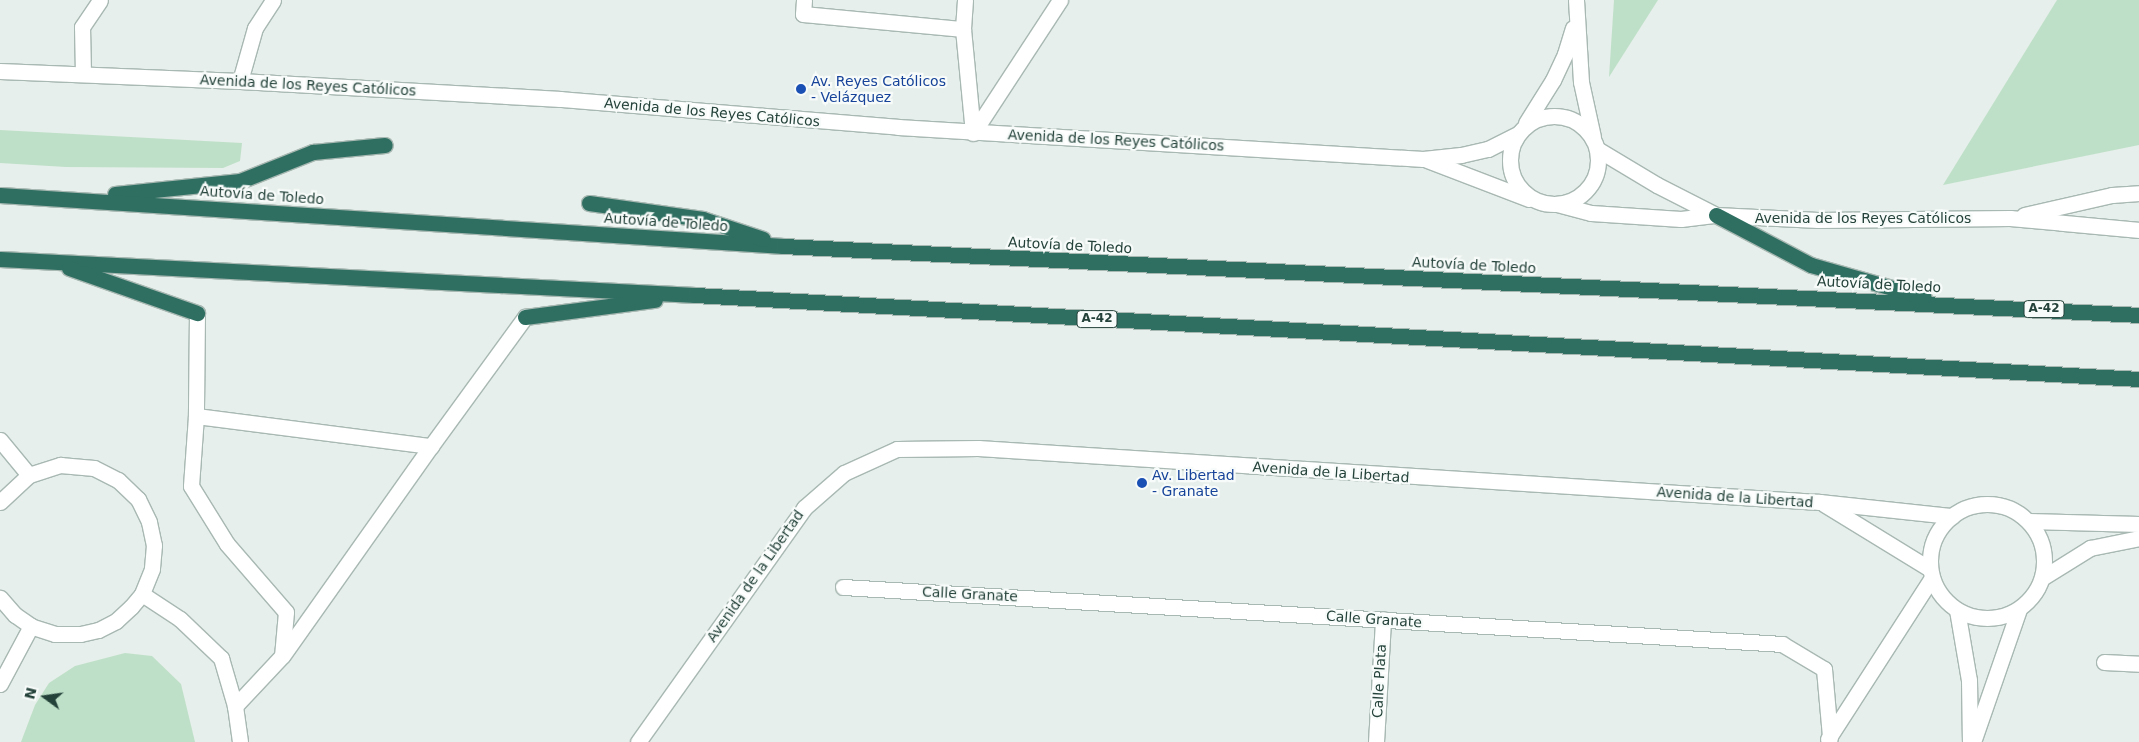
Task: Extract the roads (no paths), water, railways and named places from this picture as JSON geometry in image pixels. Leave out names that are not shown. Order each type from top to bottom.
[{"type":"highway","points":[[63,198],[240,181],[313,152],[384,145]]},
{"type":"highway","name":"Autovía de Toledo","points":[[0,195],[783,246],[2139,314]]},
{"type":"highway","points":[[589,203],[703,219],[783,246]]},
{"type":"highway","points":[[1716,215],[1811,265],[1949,304]]},
{"type":"highway","name":"A-42","points":[[0,259],[695,295],[2139,379]]},
{"type":"highway","points":[[54,263],[197,313]]},
{"type":"highway","points":[[525,317],[695,295]]},
{"type":"street","points":[[83,74],[82,27],[100,0]]},
{"type":"street","points":[[240,81],[255,28],[273,0]]},
{"type":"street","points":[[804,0],[803,14],[963,30]]},
{"type":"street","points":[[965,0],[963,30],[973,133]]},
{"type":"street","points":[[973,133],[1060,0]]},
{"type":"street","points":[[1576,0],[1581,82],[1596,145],[1597,172],[1586,192],[1573,200],[1557,204],[1538,202],[1521,190],[1510,167],[1511,151],[1520,132],[1538,118],[1562,116],[1575,121],[1585,128],[1596,145]]},
{"type":"street","name":"Avenida de los Reyes Católicos","points":[[0,71],[240,81],[560,99],[973,133],[1423,159],[1460,155],[1488,149],[1520,132],[1537,107],[1565,54],[1576,17]]},
{"type":"street","name":"Avenida de los Reyes Católicos","points":[[1596,145],[1657,185],[1716,215]]},
{"type":"street","name":"Avenida de los Reyes Católicos","points":[[1423,159],[1538,202]]},
{"type":"street","name":"Avenida de los Reyes Católicos","points":[[2010,218],[2112,195],[2139,193]]},
{"type":"street","name":"Avenida de los Reyes Católicos","points":[[1557,204],[1591,213],[1681,219],[1716,215],[1818,220],[2010,218],[2139,230]]},
{"type":"street","points":[[197,313],[196,416],[191,486],[226,544],[286,612],[282,656]]},
{"type":"street","points":[[235,706],[282,656],[525,317]]},
{"type":"street","points":[[196,416],[431,446]]},
{"type":"street","points":[[0,440],[30,475]]},
{"type":"street","name":"Avenida de la Libertad","points":[[638,742],[804,508],[844,473],[898,449],[978,448],[1820,502],[1952,516]]},
{"type":"street","points":[[0,502],[30,475],[60,465],[94,468],[118,480],[138,499],[149,522],[154,545],[152,569],[142,594],[116,621],[98,630],[80,634],[55,634],[31,626],[15,615],[0,598]]},
{"type":"street","points":[[1820,502],[1930,574],[1947,602],[1957,610],[1982,618],[2001,616],[2018,608],[2033,595],[2042,578],[2044,559],[2040,540],[2029,521],[2017,512],[1990,503],[1970,506],[1952,516],[1938,531],[1931,549],[1930,574],[1828,740]]},
{"type":"street","points":[[2029,521],[2139,524]]},
{"type":"street","points":[[2042,578],[2090,548],[2139,538]]},
{"type":"street","name":"Calle Granate","points":[[844,587],[1782,644],[1824,669],[1828,740]]},
{"type":"street","points":[[142,594],[180,620],[221,658],[235,706],[240,742]]},
{"type":"street","points":[[1972,742],[2018,608]]},
{"type":"street","points":[[1957,610],[1969,680],[1972,742]]},
{"type":"street","name":"Calle Plata","points":[[1376,742],[1383,619]]},
{"type":"street","points":[[0,684],[31,626]]},
{"type":"street","points":[[2104,662],[2139,664]]},
{"type":"place","name":"Av. Reyes Católicos - Velázquez","points":[[801,89]]},
{"type":"place","name":"Av. Libertad - Granate","points":[[1142,483]]}]
